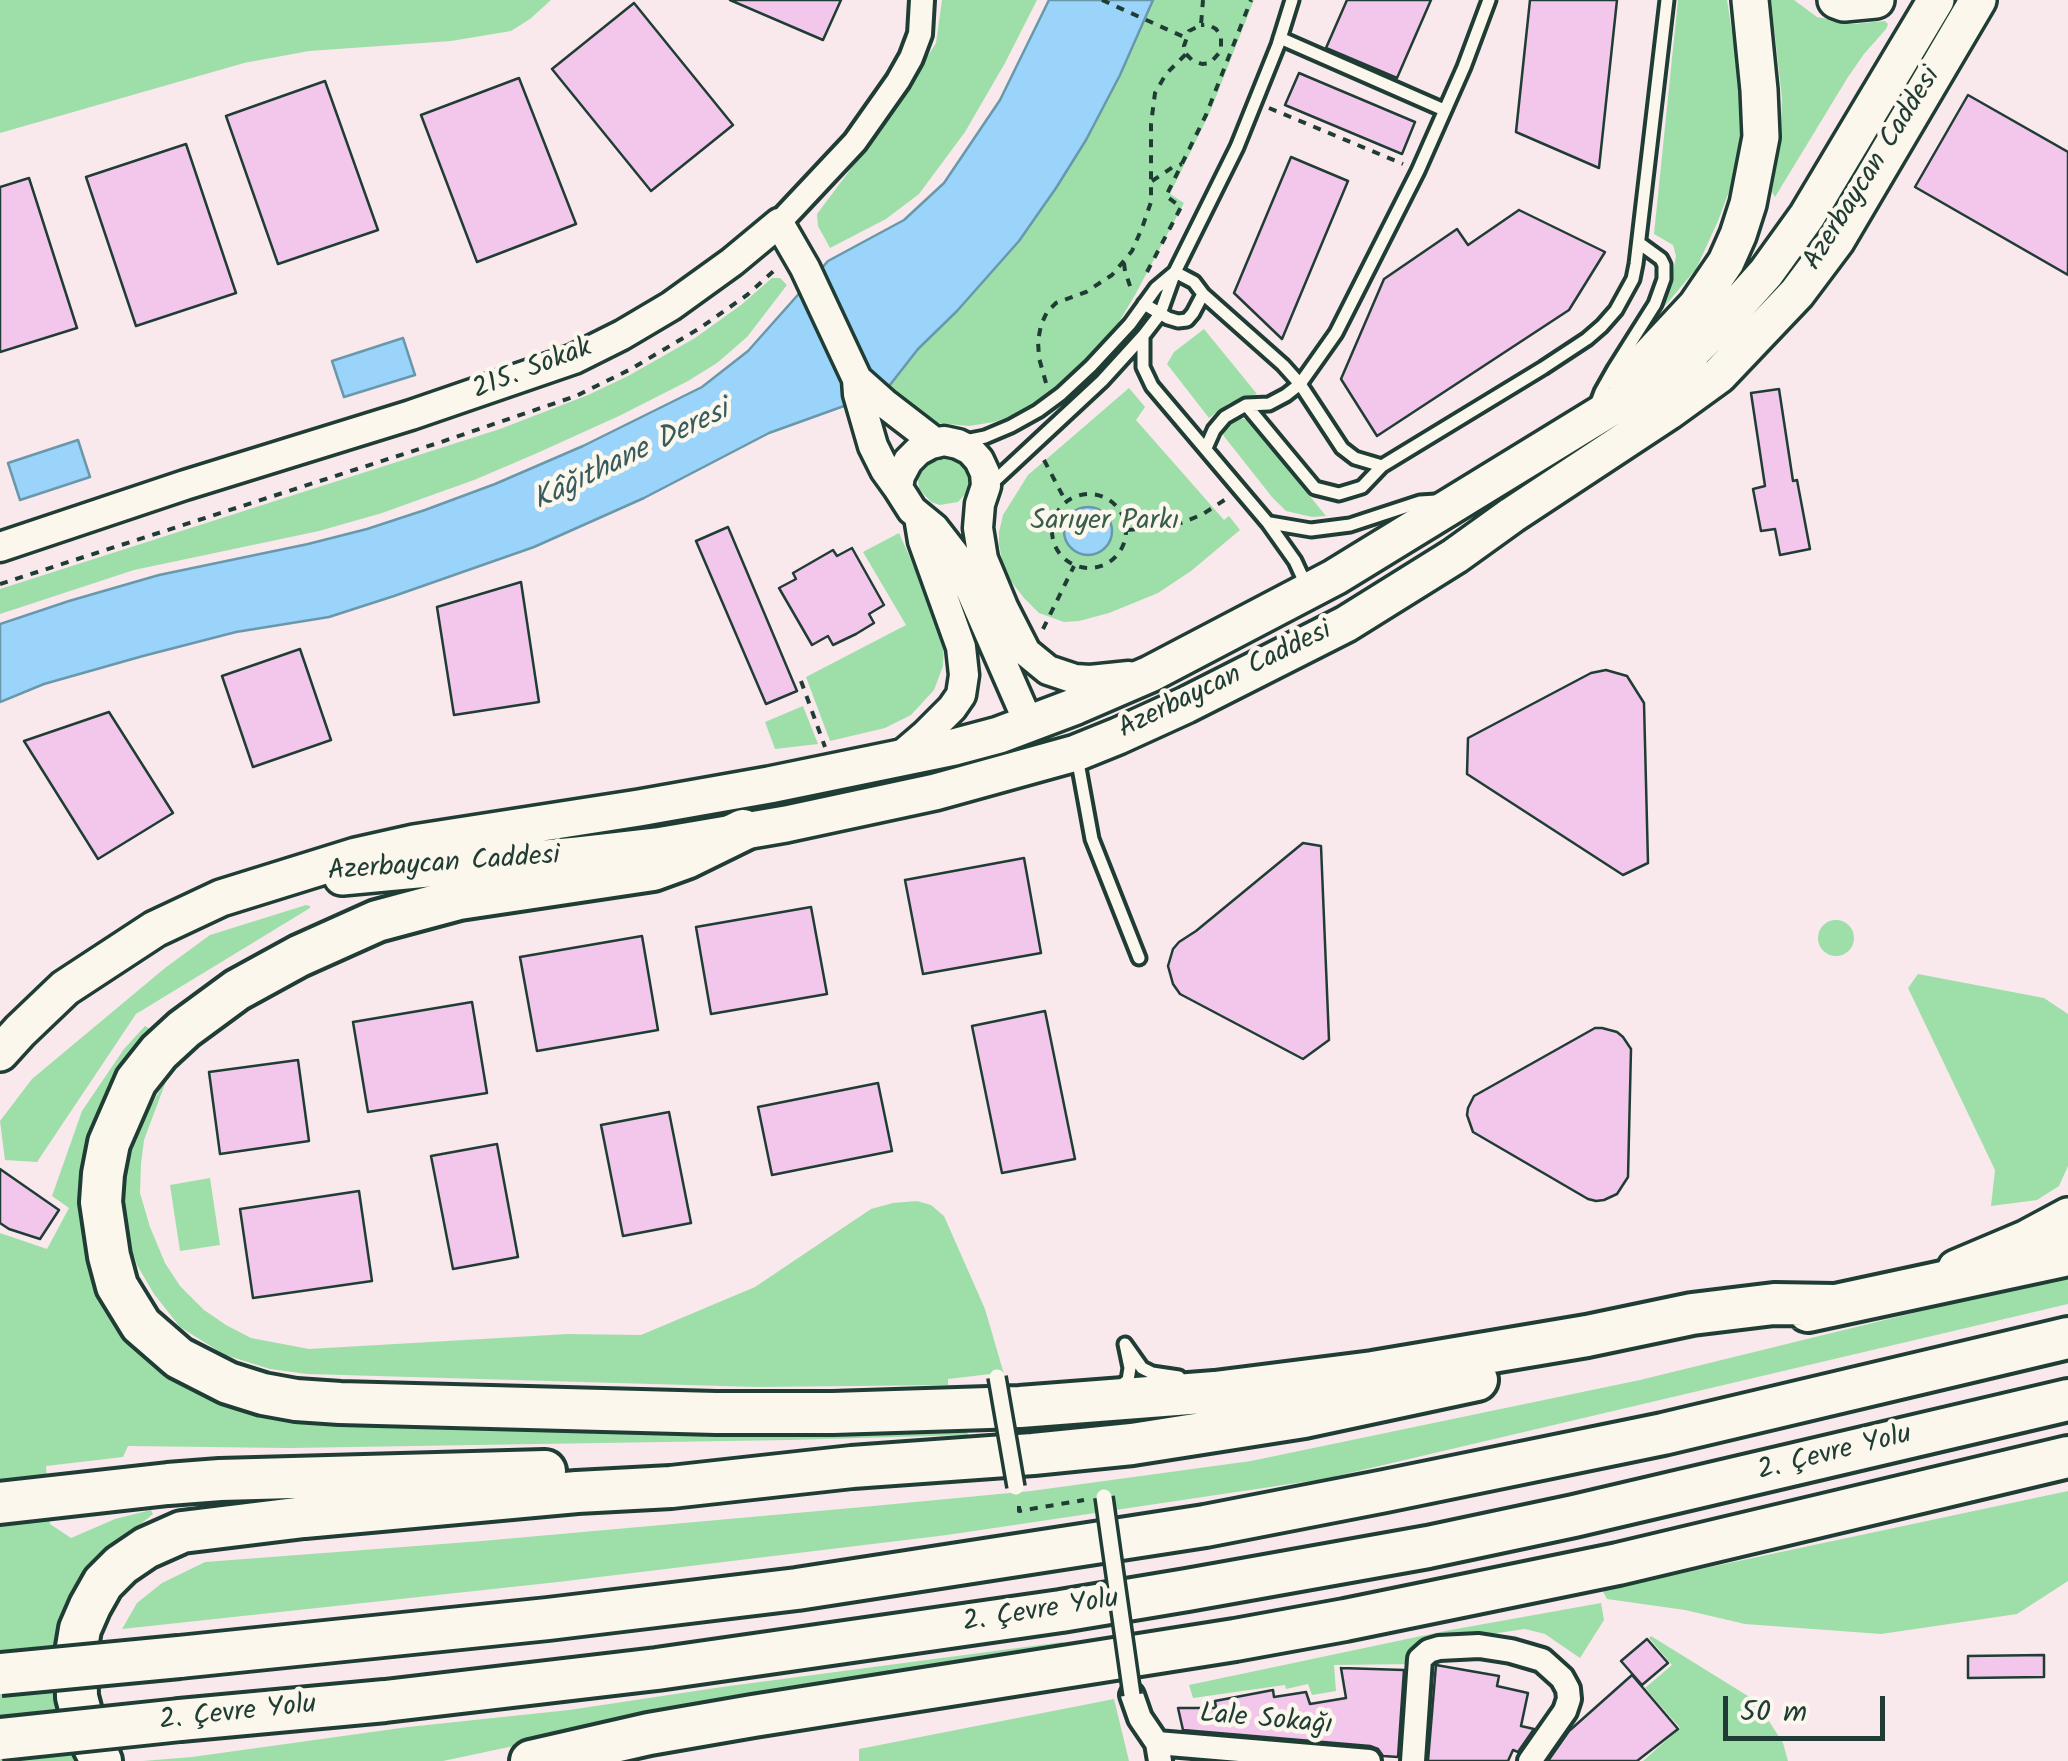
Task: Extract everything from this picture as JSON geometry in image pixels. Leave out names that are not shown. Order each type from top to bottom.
[{"type":"highway","points":[[744,830],[653,870],[459,899],[377,921],[300,956],[210,1008],[159,1052],[136,1081],[109,1144],[101,1202],[104,1231],[117,1286],[141,1325],[178,1358],[228,1384],[296,1400],[833,1413],[1092,1402],[1215,1392],[1373,1372],[1692,1314],[1774,1304],[1835,1305]]},
{"type":"highway","points":[[101,1761],[86,1731],[77,1697],[80,1629],[104,1583],[120,1564],[182,1532],[304,1517],[1033,1454],[1223,1431],[1669,1342],[2068,1255]]},
{"type":"highway","points":[[0,1674],[777,1592],[1205,1526],[1663,1434],[2068,1338]]},
{"type":"highway","name":"2. Çevre Yolu","points":[[0,1739],[657,1669],[1151,1596],[1574,1516],[2068,1400]]},
{"type":"highway","points":[[530,1761],[753,1716],[1345,1620],[1618,1564],[2068,1458]]},
{"type":"highway","points":[[0,1504],[168,1484],[310,1476],[852,1467]]},
{"type":"main road","points":[[1590,420],[1696,306],[1726,262],[1738,235],[1761,138],[1750,0]]},
{"type":"main road","points":[[1836,0],[1876,0]]},
{"type":"main road","name":"Azerbaycan Caddesi","points":[[296,875],[414,842],[639,808],[954,748],[1029,724],[1150,674],[1308,591],[1653,382],[1692,352],[1766,273],[1807,216],[1936,0]]},
{"type":"main road","name":"Azerbaycan Caddesi","points":[[296,875],[351,878],[657,846],[817,818],[935,792],[1076,752],[1186,705],[1346,624],[1456,556],[1719,374],[1796,293],[1836,241],[1978,0]]},
{"type":"main road","points":[[1938,66],[2003,0]]},
{"type":"main road","points":[[1029,724],[1040,742],[1054,751],[1076,752]]},
{"type":"main road","points":[[0,1053],[65,988],[155,929],[221,898],[296,875]]},
{"type":"main road","points":[[1918,1287],[2068,1216]]},
{"type":"street","name":"215. Sokak","points":[[0,564],[581,374],[677,322],[784,231],[854,142],[911,58],[920,34],[922,0]]},
{"type":"street","name":"215. Sokak","points":[[0,546],[574,359],[622,336],[784,231]]},
{"type":"street","points":[[784,231],[791,267],[857,379],[892,410],[946,443],[970,450],[979,460],[985,472],[978,528],[983,558],[1026,652],[1048,670],[1075,679],[1150,674]]},
{"type":"street","points":[[857,379],[873,446],[912,510],[934,528],[955,554],[1029,724]]},
{"type":"street","points":[[898,488],[900,476],[918,450],[946,443]]},
{"type":"street","points":[[919,517],[938,523],[966,520],[983,497]]},
{"type":"street","points":[[885,761],[904,753],[952,708],[961,695],[964,675],[961,647],[923,541],[919,517]]},
{"type":"street","points":[[997,1377],[1016,1487]]},
{"type":"street","points":[[1104,1497],[1132,1695],[1159,1752]]},
{"type":"street","points":[[1414,1761],[1420,1659],[1439,1648],[1478,1646],[1542,1660],[1568,1689],[1565,1711],[1530,1761]]},
{"type":"street","name":"Lale Sokağı","points":[[1159,1752],[1369,1761]]},
{"type":"lane","points":[[983,497],[1034,443],[1102,382],[1160,314],[1175,272],[1237,147],[1292,0]]},
{"type":"lane","points":[[1206,448],[1225,417],[1246,405],[1269,404],[1300,384],[1336,332],[1418,170],[1489,0]]},
{"type":"lane","points":[[1246,405],[1316,488],[1339,494],[1362,487],[1382,466],[1588,338],[1626,296],[1636,264],[1667,0]]},
{"type":"lane","points":[[1280,38],[1444,110]]},
{"type":"lane","points":[[1590,420],[1600,392],[1655,304],[1664,278],[1661,259],[1639,242]]},
{"type":"lane","points":[[1175,272],[1194,282],[1282,365],[1300,384],[1342,448],[1355,458],[1382,466]]},
{"type":"lane","points":[[946,443],[985,437],[1038,411],[1091,366],[1130,324],[1140,300],[1175,272]]},
{"type":"lane","points":[[1140,300],[1178,321],[1193,314],[1203,294]]},
{"type":"lane","points":[[1144,336],[1143,367],[1152,386],[1268,523],[1295,562],[1308,591]]},
{"type":"lane","points":[[1268,523],[1311,530],[1350,525],[1420,502],[1460,500]]},
{"type":"lane","points":[[1076,752],[1092,839],[1139,958]]},
{"type":"lane","points":[[1092,1402],[1128,1380],[1125,1344],[1142,1368],[1152,1374],[1193,1377]]},
{"type":"lane","points":[[1230,1377],[1373,1372]]},
{"type":"path","points":[[1102,0],[1185,38]]},
{"type":"path","points":[[1201,25],[1203,0]]},
{"type":"path","points":[[1144,278],[1181,206],[1166,196],[1232,54],[1252,0]]},
{"type":"path","points":[[1201,25],[1209,25],[1221,36],[1221,52],[1210,63],[1202,64],[1186,54],[1185,38],[1201,25]]},
{"type":"path","points":[[1221,52],[1232,54]]},
{"type":"path","points":[[1050,392],[1039,358],[1041,324],[1056,303],[1102,283],[1132,251],[1151,202],[1155,93],[1166,74],[1186,54]]},
{"type":"path","points":[[1255,102],[1418,170]]},
{"type":"path","points":[[1152,181],[1182,164]]},
{"type":"path","points":[[1124,262],[1140,300]]},
{"type":"path","points":[[0,584],[576,396],[700,328],[791,267]]},
{"type":"path","points":[[1034,443],[1066,502]]},
{"type":"path","points":[[1127,530],[1184,522],[1218,505],[1240,488]]},
{"type":"path","points":[[1088,494],[1099,495],[1119,508],[1127,530],[1115,559],[1095,568],[1074,566],[1053,541],[1054,520],[1066,502],[1088,494]]},
{"type":"path","points":[[1042,631],[1074,566]]},
{"type":"path","points":[[801,681],[835,772]]},
{"type":"path","points":[[1016,1487],[1019,1511],[1104,1497]]},
{"type":"green space","points":[[0,0],[551,0],[511,31],[451,41],[309,51],[244,63],[0,133]]},
{"type":"green space","points":[[942,0],[1037,0],[965,132],[919,194],[886,219],[830,248],[818,226],[817,214],[883,126],[936,43]]},
{"type":"green space","points":[[1153,0],[1254,0],[1210,112],[1170,194],[1184,203],[1119,322],[1093,356],[1022,412],[969,426],[937,423],[904,407],[886,390],[918,349],[986,279],[1056,188],[1120,75]]},
{"type":"green space","points":[[1678,0],[1727,0],[1743,102],[1731,186],[1718,221],[1696,269],[1664,307],[1660,304],[1672,278],[1676,256],[1673,245],[1654,234]]},
{"type":"green space","points":[[1771,0],[1794,0],[1817,17],[1853,24],[1888,24],[1848,77],[1775,197],[1772,192],[1782,99]]},
{"type":"green space","points":[[772,278],[780,278],[787,285],[747,337],[717,363],[619,416],[535,454],[382,513],[319,531],[134,570],[0,614],[0,589],[500,429],[588,395],[695,338]]},
{"type":"green space","points":[[1204,329],[1257,394],[1229,403],[1209,418],[1167,364],[1174,352]]},
{"type":"green space","name":"Sarıyer Parkı","points":[[1129,388],[1145,407],[1136,420],[1224,520],[1229,516],[1240,530],[1158,593],[1109,613],[1064,622],[1039,613],[1010,580],[999,544],[1003,515],[1028,475]]},
{"type":"green space","points":[[1240,418],[1248,420],[1326,516],[1286,511],[1272,497],[1223,435]]},
{"type":"green space","points":[[927,455],[962,455],[973,479],[971,488],[958,502],[931,502],[919,489],[917,470]]},
{"type":"green space","points":[[899,533],[941,627],[943,666],[934,690],[911,715],[885,728],[830,741],[806,677],[906,625],[863,552]]},
{"type":"green space","points":[[803,706],[818,744],[775,749],[765,722]]},
{"type":"green space","points":[[306,905],[310,908],[136,1014],[37,1162],[5,1160],[0,1121],[32,1079],[210,935]]},
{"type":"green space","points":[[1836,920],[1849,925],[1854,938],[1849,951],[1836,956],[1823,951],[1818,938],[1823,925]]},
{"type":"green space","points":[[1918,974],[2044,998],[2068,1014],[2068,1166],[2059,1186],[2037,1200],[1991,1206],[1995,1170],[1908,988]]},
{"type":"green space","points":[[145,1026],[159,1034],[89,1162],[82,1209],[104,1305],[128,1343],[180,1384],[218,1403],[312,1414],[642,1432],[966,1428],[968,1435],[289,1448],[128,1446],[123,1457],[46,1466],[50,1524],[71,1538],[115,1519],[151,1510],[153,1514],[90,1566],[60,1624],[59,1700],[83,1761],[0,1761],[0,1233],[47,1249],[69,1208],[52,1196],[82,1111],[124,1049]]},
{"type":"green space","points":[[168,1076],[144,1140],[141,1164],[140,1193],[150,1227],[180,1286],[204,1310],[251,1338],[309,1349],[568,1334],[641,1335],[755,1287],[871,1209],[917,1201],[931,1205],[944,1216],[985,1309],[1006,1381],[1002,1381],[999,1373],[948,1379],[948,1385],[756,1387],[307,1374],[270,1369],[225,1355],[180,1327],[137,1265],[126,1233],[123,1201],[137,1130]]},
{"type":"green space","points":[[210,1178],[220,1245],[180,1251],[170,1185]]},
{"type":"green space","points":[[2068,1275],[2068,1304],[1324,1479],[947,1535],[122,1629],[137,1603],[162,1583],[205,1562],[1031,1491],[1251,1461],[1640,1380]]},
{"type":"green space","points":[[2068,1491],[2068,1581],[2017,1614],[1881,1634],[1745,1624],[1685,1610],[1607,1599],[1602,1590]]},
{"type":"green space","points":[[1601,1603],[1604,1620],[1580,1658],[1545,1634],[1525,1629],[1415,1645],[1415,1664],[1334,1665],[1336,1691],[1312,1695],[1308,1684],[1193,1698],[1189,1685],[1445,1631]]},
{"type":"green space","points":[[1651,1636],[1756,1701],[1783,1743],[1788,1761],[1643,1761],[1680,1728],[1645,1688],[1672,1665]]},
{"type":"green space","points":[[1063,1642],[1066,1651],[575,1733],[443,1761],[143,1761],[569,1710]]},
{"type":"green space","points":[[1114,1699],[1129,1761],[859,1761],[859,1749]]},
{"type":"water","name":"Kâğıthane Deresi","points":[[1049,0],[1153,0],[1086,140],[1019,241],[866,408],[844,406],[769,433],[644,498],[534,547],[394,596],[329,617],[236,632],[143,656],[44,684],[0,702],[0,624],[159,575],[308,544],[425,510],[583,446],[702,387],[748,351],[828,261],[904,220],[944,183],[1000,100]]},
{"type":"water","points":[[403,338],[415,375],[344,397],[332,361]]},
{"type":"water","points":[[78,440],[90,477],[20,500],[8,463]]},
{"type":"water","points":[[1088,507],[1105,514],[1112,531],[1105,548],[1088,555],[1071,548],[1064,531],[1071,514]]},
{"type":"building","points":[[730,0],[841,0],[823,40]]},
{"type":"building","points":[[1347,0],[1431,0],[1397,78],[1326,48]]},
{"type":"building","points":[[1530,0],[1617,0],[1599,168],[1516,132]]},
{"type":"building","points":[[634,3],[733,125],[651,191],[552,69]]},
{"type":"building","points":[[1299,73],[1415,122],[1402,154],[1285,105]]},
{"type":"building","points":[[519,78],[576,224],[477,262],[421,115]]},
{"type":"building","points":[[325,81],[378,230],[278,264],[226,116]]},
{"type":"building","points":[[1968,95],[2068,152],[2068,275],[1915,187]]},
{"type":"building","points":[[186,144],[236,293],[136,326],[86,177]]},
{"type":"building","points":[[1291,157],[1348,181],[1282,339],[1234,293]]},
{"type":"building","points":[[29,178],[77,328],[0,352],[0,187]]},
{"type":"building","points":[[1519,210],[1605,252],[1569,310],[1377,436],[1341,379],[1384,279],[1457,229],[1468,245]]},
{"type":"building","points":[[1779,389],[1793,481],[1797,480],[1810,549],[1780,555],[1775,529],[1761,531],[1753,489],[1765,486],[1751,393]]},
{"type":"building","points":[[728,527],[797,691],[766,704],[696,541]]},
{"type":"building","points":[[852,548],[884,605],[869,614],[874,623],[856,634],[833,645],[828,636],[812,645],[779,588],[796,579],[793,573],[833,550],[837,556]]},
{"type":"building","points":[[521,582],[539,702],[454,715],[437,607]]},
{"type":"building","points":[[300,649],[331,740],[253,767],[222,676]]},
{"type":"building","points":[[1606,670],[1627,676],[1644,703],[1648,863],[1623,875],[1467,774],[1468,738],[1591,673]]},
{"type":"building","points":[[109,712],[173,813],[98,859],[24,741]]},
{"type":"building","points":[[1303,843],[1321,846],[1329,1040],[1303,1059],[1180,994],[1168,966],[1179,942]]},
{"type":"building","points":[[1024,858],[1041,953],[923,974],[905,880]]},
{"type":"building","points":[[811,907],[827,994],[711,1014],[696,927]]},
{"type":"building","points":[[642,936],[658,1030],[537,1051],[520,957]]},
{"type":"building","points":[[472,1002],[487,1093],[368,1112],[353,1022]]},
{"type":"building","points":[[1045,1011],[1075,1159],[1002,1173],[972,1026]]},
{"type":"building","points":[[1595,1028],[1617,1032],[1631,1049],[1628,1177],[1617,1194],[1596,1201],[1473,1132],[1467,1115],[1474,1096]]},
{"type":"building","points":[[298,1060],[309,1141],[220,1154],[209,1072]]},
{"type":"building","points":[[878,1083],[892,1151],[772,1175],[758,1107]]},
{"type":"building","points":[[669,1112],[691,1223],[623,1236],[601,1125]]},
{"type":"building","points":[[497,1144],[518,1257],[453,1269],[431,1156]]},
{"type":"building","points":[[0,1169],[59,1210],[40,1239],[0,1223]]},
{"type":"building","points":[[359,1191],[372,1281],[253,1298],[240,1209]]},
{"type":"building","points":[[1647,1639],[1668,1663],[1642,1685],[1621,1661]]},
{"type":"building","points":[[2044,1655],[2044,1677],[1968,1678],[1968,1656]]},
{"type":"building","points":[[1436,1665],[1499,1676],[1497,1686],[1528,1693],[1521,1726],[1534,1729],[1518,1752],[1513,1750],[1508,1761],[1428,1761]]},
{"type":"building","points":[[1341,1668],[1404,1670],[1398,1757],[1383,1756],[1370,1746],[1183,1730],[1178,1708],[1216,1708],[1215,1701],[1273,1690],[1274,1697],[1306,1692],[1310,1704],[1346,1698]]},
{"type":"building","points":[[1632,1675],[1678,1729],[1637,1761],[1548,1761],[1569,1731]]}]
